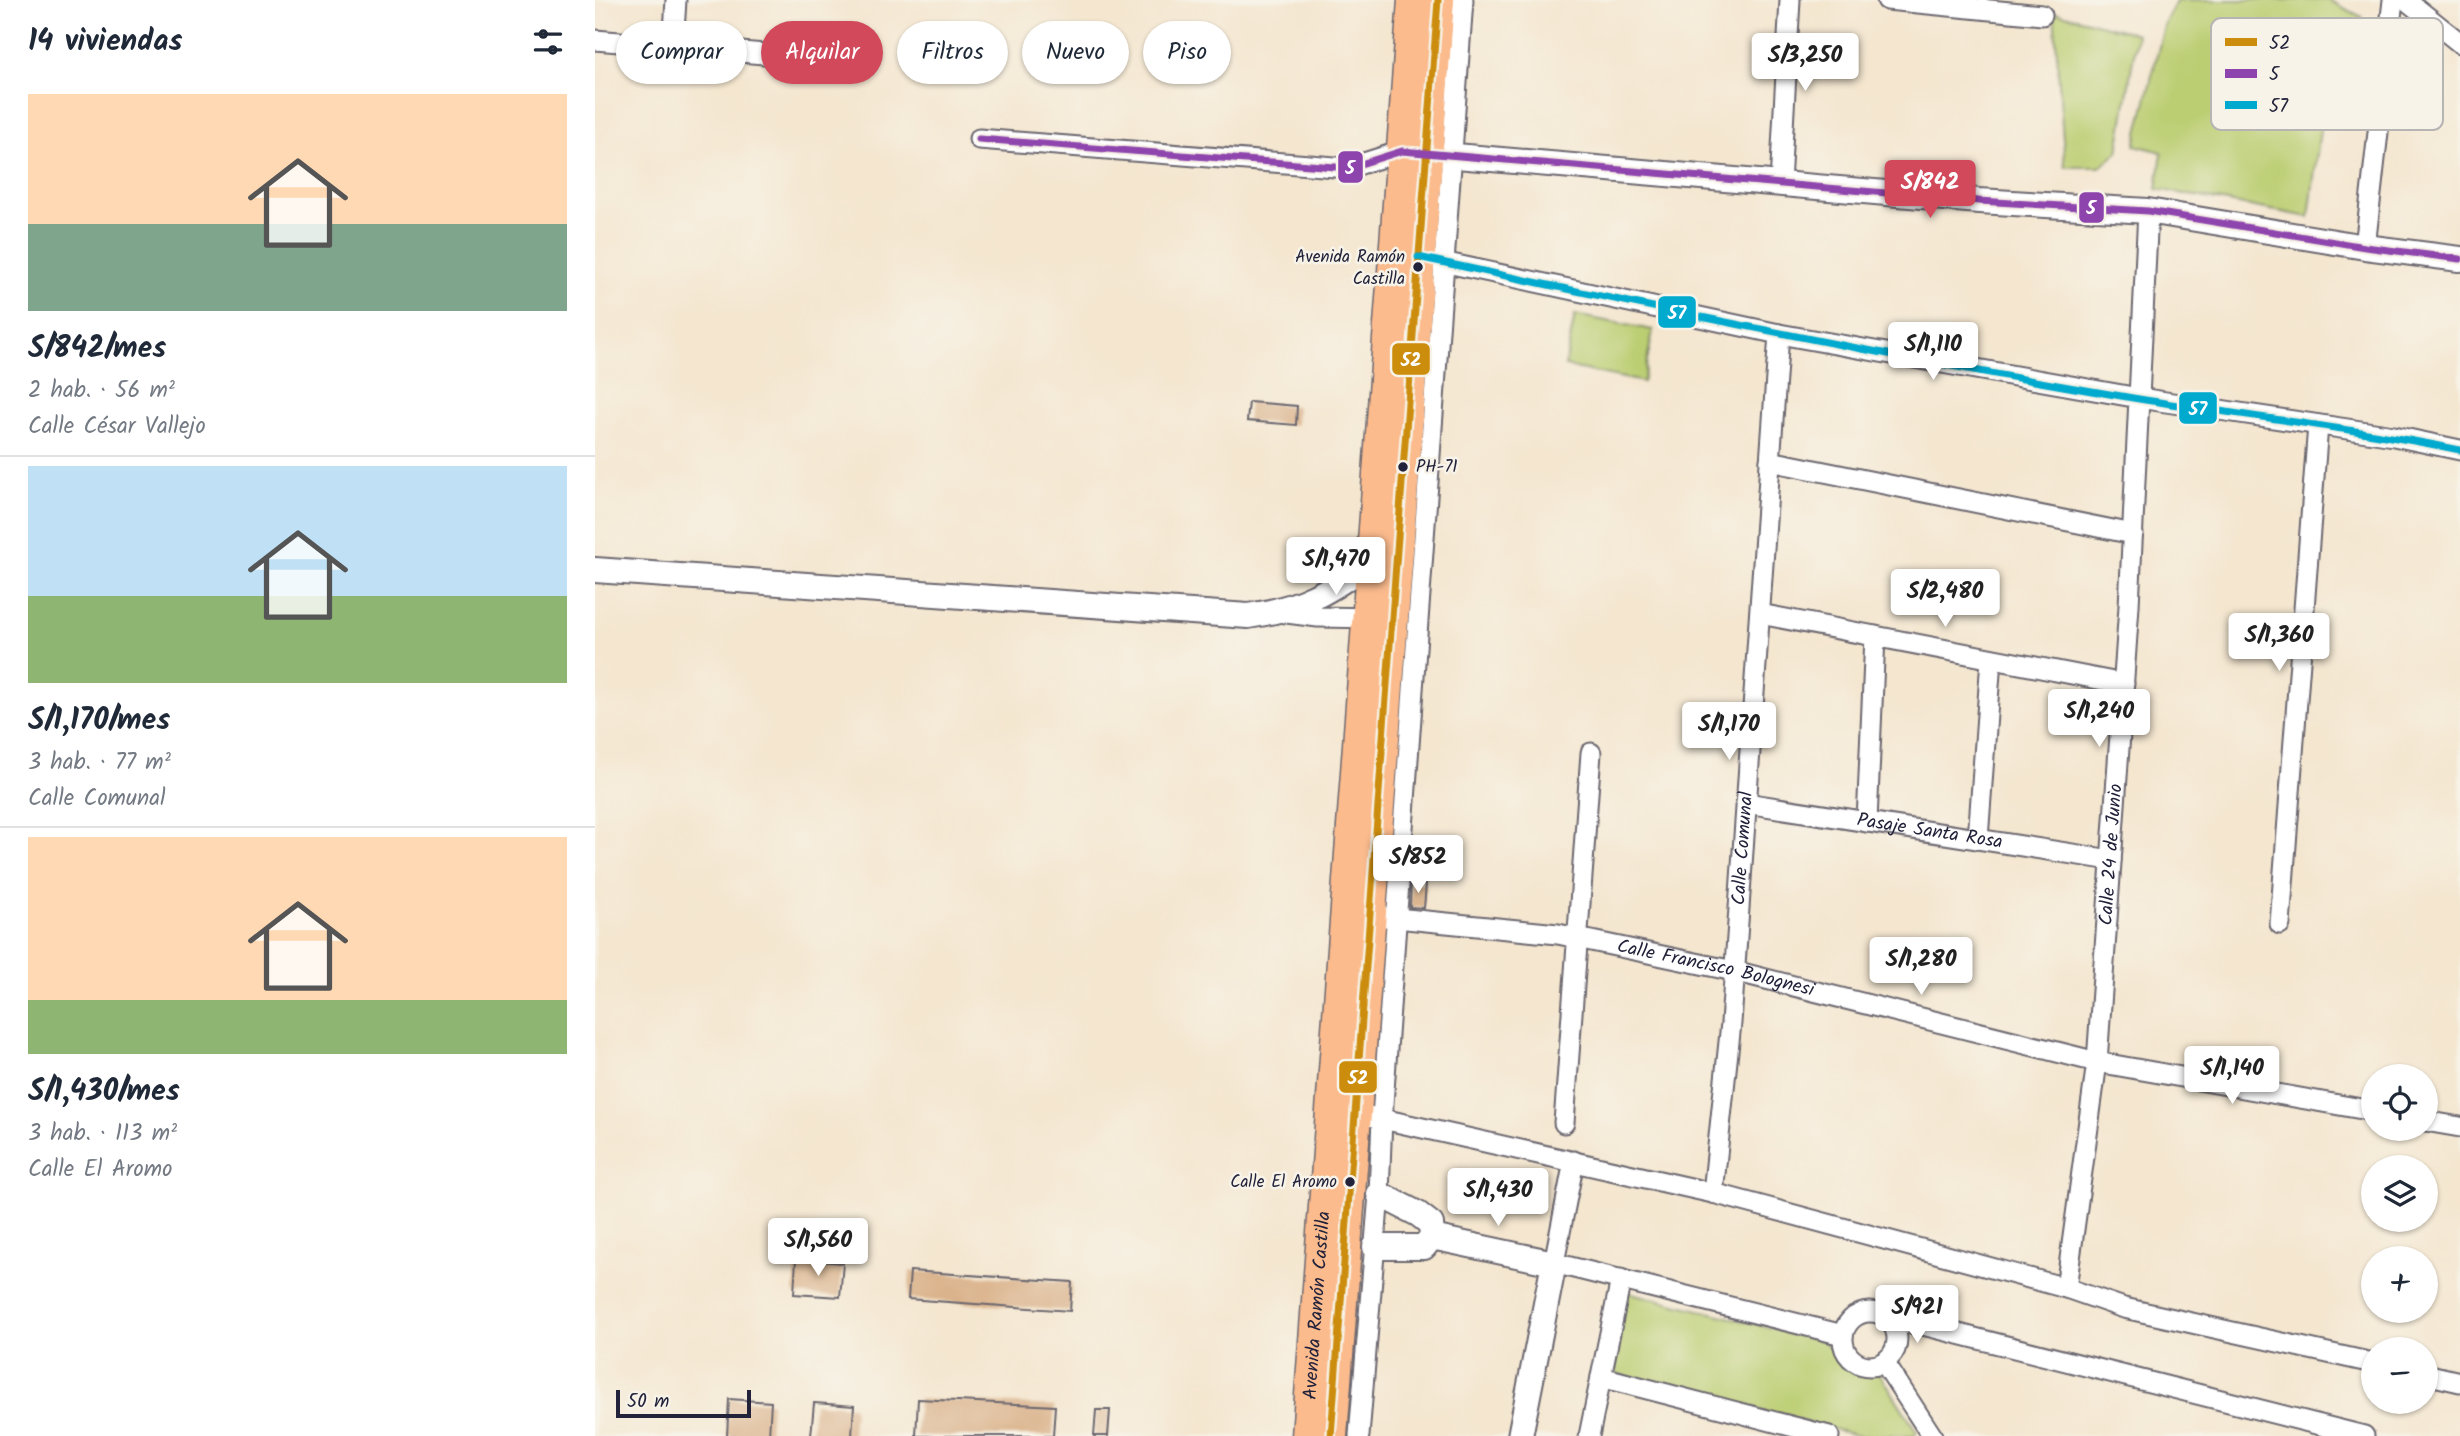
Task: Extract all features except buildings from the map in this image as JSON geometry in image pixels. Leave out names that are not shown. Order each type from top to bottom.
[{"type":"highway","name":"Avenida Ramón Castilla","points":[[1308,1436],[1379,618],[1415,478],[1431,260],[1427,153],[1414,0]]},
{"type":"highway","name":"Avenida Ramón Castilla","points":[[1331,1436],[1360,1247],[1397,718],[1379,618],[1372,559],[1427,153],[1438,0]]},
{"type":"street","points":[[675,21],[676,0]]},
{"type":"street","points":[[1427,153],[1463,0]]},
{"type":"street","points":[[1780,184],[1790,0]]},
{"type":"street","points":[[1887,0],[2042,15]]},
{"type":"street","points":[[2391,18],[2393,0]]},
{"type":"street","points":[[2406,0],[2429,18]]},
{"type":"street","points":[[2443,29],[2460,43]]},
{"type":"street","points":[[595,40],[616,42]]},
{"type":"street","points":[[2365,247],[2378,130]]},
{"type":"street","points":[[979,139],[1348,168],[1427,153],[1979,201],[2148,211],[2365,247],[2460,258]]},
{"type":"street","name":"Calle 24 de Junio","points":[[2066,1288],[2098,1062],[2133,534],[2148,211]]},
{"type":"street","points":[[1431,260],[1779,334],[2139,398],[2393,436],[2460,450]]},
{"type":"street","name":"Calle Comunal","points":[[1713,1193],[1734,971],[1779,334]]},
{"type":"street","points":[[2280,924],[2318,425]]},
{"type":"street","points":[[1770,461],[2133,534]]},
{"type":"street","points":[[1397,718],[1415,478]]},
{"type":"street","points":[[595,570],[1248,616],[1279,612],[1319,596],[1343,582],[1372,559]]},
{"type":"street","points":[[1279,612],[1318,617],[1379,618]]},
{"type":"street","points":[[1759,614],[2124,684]]},
{"type":"street","points":[[1867,822],[1875,636]]},
{"type":"street","points":[[1978,839],[1991,659]]},
{"type":"street","points":[[1564,1123],[1591,753]]},
{"type":"street","name":"Pasaje Santa Rosa","points":[[1746,803],[2111,860]]},
{"type":"street","name":"Calle Francisco Bolognesi","points":[[1382,917],[1558,934],[1734,971],[2098,1062],[2361,1109]]},
{"type":"street","points":[[1359,1436],[1360,1247],[1379,1194],[1368,1116],[1713,1193],[2066,1288],[2124,1308],[2361,1360]]},
{"type":"street","points":[[2438,1123],[2460,1127]]},
{"type":"street","points":[[1520,1436],[1574,1161]]},
{"type":"street","points":[[1360,1247],[1424,1247],[1432,1237],[1431,1224],[1418,1214],[1379,1194]]},
{"type":"street","points":[[1432,1237],[1554,1263],[1843,1335]]},
{"type":"street","points":[[1590,1436],[1621,1279]]},
{"type":"street","points":[[1864,1312],[1881,1314],[1893,1325],[1897,1341],[1891,1356],[1884,1362],[1867,1366],[1859,1364],[1846,1352],[1843,1335],[1850,1320],[1864,1312]]},
{"type":"street","points":[[1893,1325],[1915,1323],[2364,1436]]},
{"type":"street","points":[[1884,1362],[1932,1436]]},
{"type":"street","points":[[1601,1377],[1829,1436]]},
{"type":"street","points":[[2438,1377],[2460,1381]]},
{"type":"green space","points":[[2177,0],[2328,0],[2362,17],[2211,18],[2211,130],[2320,130],[2309,217],[2157,189],[2162,152],[2135,145],[2165,22]]},
{"type":"green space","points":[[2054,12],[2137,34],[2118,152],[2100,167],[2065,167]]},
{"type":"green space","points":[[1575,315],[1653,330],[1643,382],[1565,366]]},
{"type":"green space","points":[[1627,1292],[1824,1341],[1841,1361],[1860,1369],[1879,1372],[1917,1432],[1914,1436],[1860,1436],[1615,1374],[1611,1363]]},
{"type":"transit line","name":"52","points":[[1331,1436],[1438,0]]},
{"type":"transit line","name":"5","points":[[979,139],[1348,168],[1402,151],[1979,201],[2148,211],[2365,247],[2460,259]]},
{"type":"transit line","name":"57","points":[[1418,257],[1958,367],[2460,450]]},
{"type":"place","name":"Avenida Ramón Castilla","points":[[1418,267]]},
{"type":"place","name":"PH-71","points":[[1403,467]]},
{"type":"place","name":"Calle El Aromo","points":[[1350,1182]]}]
